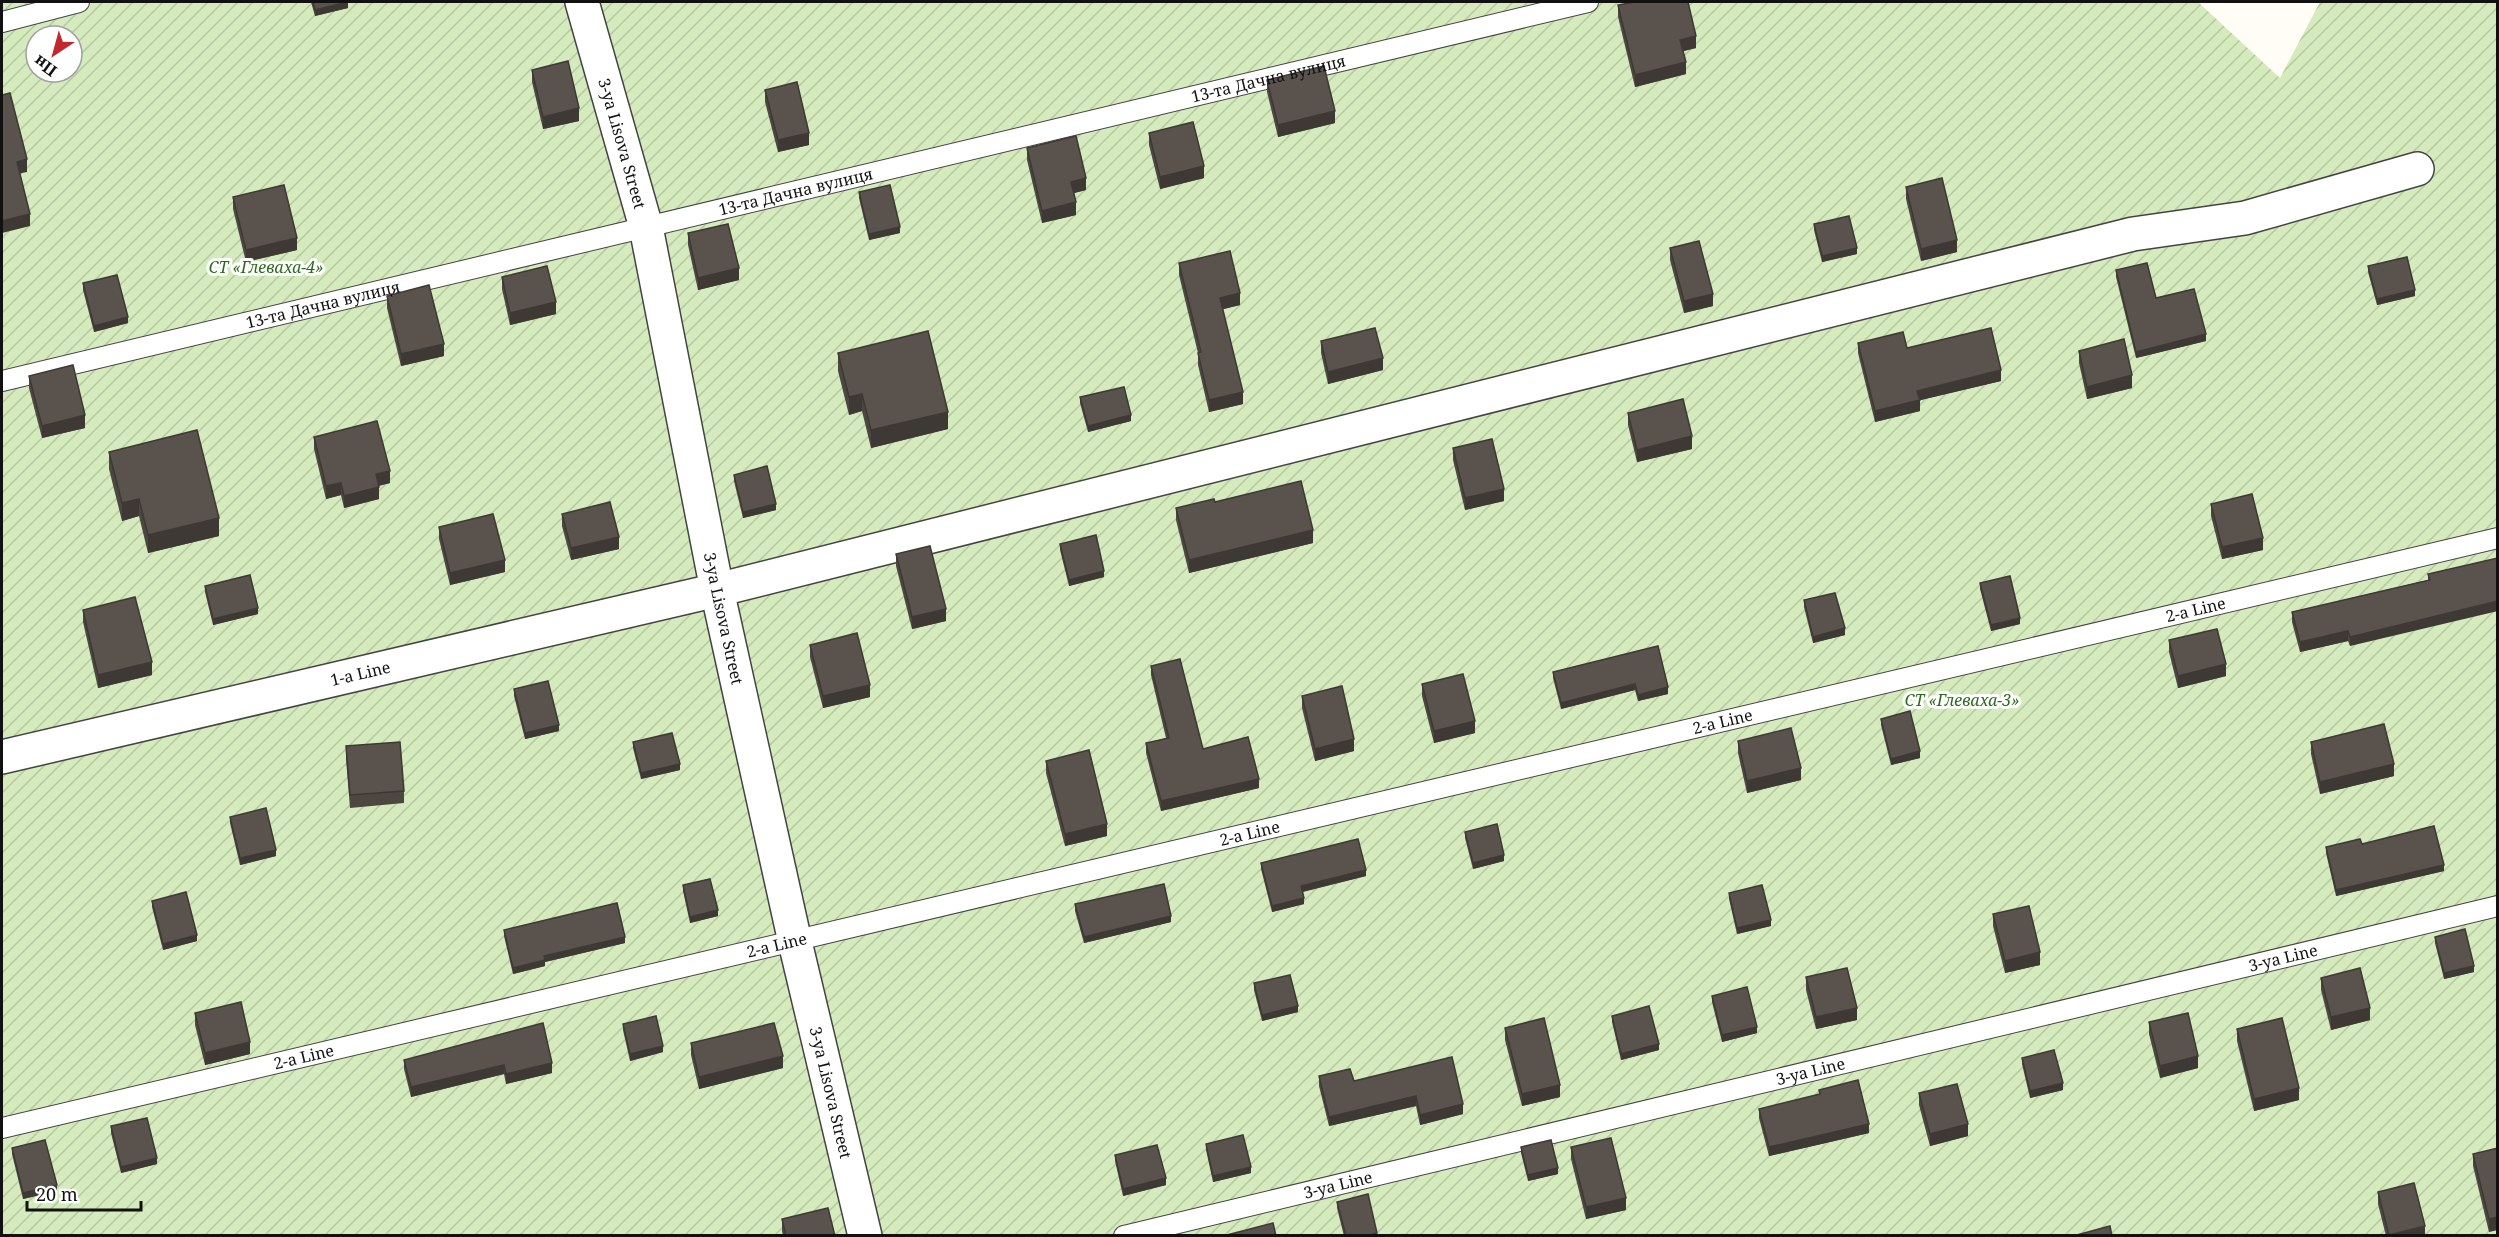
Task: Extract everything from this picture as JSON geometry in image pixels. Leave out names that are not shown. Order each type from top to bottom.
[{"type":"street","name":"3-ya Lisova Street","points":[[582,2],[646,227],[717,590],[795,942],[865,1236]]},
{"type":"street","name":"1-a Line","points":[[2,757],[717,590],[2122,237],[2245,218],[2418,169]]},
{"type":"lane","points":[[2,22],[79,2]]},
{"type":"lane","name":"13-та Дачна вулиця","points":[[2,381],[1588,2]]},
{"type":"lane","name":"2-a Line","points":[[2,1128],[2498,538]]},
{"type":"lane","name":"3-ya Line","points":[[1124,1236],[2498,906]]},
{"type":"green space","name":"СТ «Глеваха-3»","points":[[2,2],[2198,2],[2280,78],[2320,2],[2497,2],[2497,1235],[2,1236]]},
{"type":"building","points":[[313,2],[348,2],[315,10]]},
{"type":"building","points":[[1634,2],[1688,2],[1696,36],[1680,40],[1686,62],[1635,75],[1618,5]]},
{"type":"building","points":[[568,61],[579,108],[543,117],[532,70]]},
{"type":"building","points":[[1324,66],[1335,111],[1278,125],[1267,80]]},
{"type":"building","points":[[797,82],[809,133],[778,140],[765,90]]},
{"type":"building","points":[[10,93],[27,159],[17,162],[30,214],[2,221],[2,95]]},
{"type":"building","points":[[1193,122],[1204,166],[1160,177],[1149,133]]},
{"type":"building","points":[[1076,136],[1086,178],[1071,182],[1076,202],[1042,211],[1027,148]]},
{"type":"building","points":[[1942,178],[1957,240],[1921,249],[1906,187]]},
{"type":"building","points":[[284,185],[297,238],[246,250],[233,197]]},
{"type":"building","points":[[890,185],[900,227],[869,234],[859,192]]},
{"type":"building","points":[[1849,216],[1857,248],[1822,256],[1814,224]]},
{"type":"building","points":[[728,224],[739,268],[698,278],[688,233]]},
{"type":"building","points":[[1699,241],[1713,294],[1684,301],[1670,248]]},
{"type":"building","points":[[1230,251],[1240,293],[1220,298],[1243,392],[1209,400],[1198,353],[1201,352],[1179,263]]},
{"type":"building","points":[[2407,257],[2415,290],[2377,299],[2368,266]]},
{"type":"building","points":[[2147,263],[2156,298],[2194,289],[2206,334],[2136,352],[2116,270]]},
{"type":"building","points":[[547,266],[556,302],[510,313],[502,277]]},
{"type":"building","points":[[117,275],[128,317],[94,326],[83,283]]},
{"type":"building","points":[[429,285],[444,344],[401,354],[387,296]]},
{"type":"building","points":[[1375,328],[1383,358],[1328,372],[1321,341]]},
{"type":"building","points":[[1991,328],[2001,370],[1917,391],[1920,400],[1875,411],[1858,343],[1903,332],[1907,348]]},
{"type":"building","points":[[928,331],[948,412],[871,430],[862,394],[849,397],[838,353]]},
{"type":"building","points":[[2124,339],[2132,375],[2087,387],[2079,351]]},
{"type":"building","points":[[73,365],[85,415],[42,426],[29,376]]},
{"type":"building","points":[[1124,387],[1131,415],[1088,426],[1080,397]]},
{"type":"building","points":[[1683,399],[1692,436],[1637,450],[1628,413]]},
{"type":"building","points":[[377,421],[390,471],[376,474],[379,487],[344,496],[341,483],[326,486],[314,437]]},
{"type":"building","points":[[197,430],[219,518],[148,535],[139,499],[122,503],[109,452]]},
{"type":"building","points":[[1492,439],[1504,489],[1465,498],[1453,448]]},
{"type":"building","points":[[767,466],[776,504],[743,512],[734,475]]},
{"type":"building","points":[[1301,481],[1313,530],[1189,560],[1176,508],[1214,499],[1215,502]]},
{"type":"building","points":[[2252,494],[2263,538],[2222,547],[2211,504]]},
{"type":"building","points":[[610,502],[619,537],[571,548],[562,514]]},
{"type":"building","points":[[493,514],[505,560],[450,573],[439,527]]},
{"type":"building","points":[[1096,535],[1104,571],[1069,580],[1060,544]]},
{"type":"building","points":[[930,546],[946,609],[912,617],[896,554]]},
{"type":"building","points":[[2498,558],[2498,601],[2350,637],[2348,631],[2300,642],[2292,612],[2430,580],[2428,574]]},
{"type":"building","points":[[250,575],[258,608],[213,619],[205,586]]},
{"type":"building","points":[[2010,576],[2020,618],[1991,625],[1980,583]]},
{"type":"building","points":[[1835,593],[1845,628],[1813,637],[1804,600]]},
{"type":"building","points":[[135,597],[152,662],[98,675],[83,610]]},
{"type":"building","points":[[2217,629],[2226,664],[2178,676],[2169,640]]},
{"type":"building","points":[[857,633],[870,685],[823,696],[810,645]]},
{"type":"building","points":[[1658,646],[1668,687],[1638,695],[1635,684],[1561,703],[1553,672]]},
{"type":"building","points":[[1180,659],[1203,749],[1248,737],[1259,779],[1161,801],[1146,743],[1169,738],[1151,666]]},
{"type":"building","points":[[1463,674],[1475,721],[1434,731],[1422,684]]},
{"type":"building","points":[[548,681],[559,725],[525,733],[514,689]]},
{"type":"building","points":[[1342,686],[1354,739],[1315,749],[1302,696]]},
{"type":"building","points":[[1910,711],[1920,751],[1891,759],[1881,719]]},
{"type":"building","points":[[2384,724],[2394,764],[2320,782],[2311,742]]},
{"type":"building","points":[[1791,728],[1801,768],[1747,781],[1738,741]]},
{"type":"building","points":[[672,733],[680,764],[641,773],[633,742]]},
{"type":"building","points":[[400,742],[404,791],[350,795],[346,746]]},
{"type":"building","points":[[1089,750],[1107,824],[1065,834],[1046,761]]},
{"type":"building","points":[[266,808],[276,850],[240,858],[230,817]]},
{"type":"building","points":[[1497,824],[1504,855],[1473,863],[1465,832]]},
{"type":"building","points":[[2434,826],[2444,865],[2336,890],[2326,847],[2360,839],[2362,844]]},
{"type":"building","points":[[1358,839],[1366,870],[1301,886],[1304,898],[1272,906],[1261,863]]},
{"type":"building","points":[[710,879],[718,910],[690,917],[683,885]]},
{"type":"building","points":[[1164,884],[1171,916],[1084,937],[1075,904]]},
{"type":"building","points":[[1762,885],[1771,920],[1737,928],[1729,893]]},
{"type":"building","points":[[186,892],[197,935],[163,944],[152,901]]},
{"type":"building","points":[[617,903],[625,937],[544,956],[545,960],[513,968],[504,930]]},
{"type":"building","points":[[2029,906],[2040,952],[2005,961],[1993,914]]},
{"type":"building","points":[[2465,929],[2474,966],[2444,973],[2435,937]]},
{"type":"building","points":[[1847,968],[1857,1008],[1816,1017],[1806,977]]},
{"type":"building","points":[[2360,968],[2370,1008],[2331,1017],[2321,978]]},
{"type":"building","points":[[1290,975],[1298,1006],[1262,1015],[1254,983]]},
{"type":"building","points":[[1747,987],[1757,1027],[1722,1035],[1712,996]]},
{"type":"building","points":[[241,1002],[250,1042],[205,1053],[195,1013]]},
{"type":"building","points":[[1649,1006],[1659,1044],[1621,1054],[1612,1016]]},
{"type":"building","points":[[2188,1013],[2198,1056],[2160,1066],[2149,1022]]},
{"type":"building","points":[[656,1016],[663,1046],[630,1054],[623,1024]]},
{"type":"building","points":[[1544,1018],[1560,1085],[1522,1094],[1505,1028]]},
{"type":"building","points":[[2282,1018],[2299,1088],[2254,1099],[2237,1029]]},
{"type":"building","points":[[543,1023],[552,1063],[506,1074],[504,1065],[411,1087],[404,1060]]},
{"type":"building","points":[[774,1023],[783,1056],[699,1077],[691,1043]]},
{"type":"building","points":[[2054,1050],[2063,1083],[2030,1091],[2022,1058]]},
{"type":"building","points":[[1452,1057],[1463,1104],[1420,1115],[1416,1096],[1329,1117],[1319,1076],[1350,1069],[1354,1081]]},
{"type":"building","points":[[1858,1080],[1869,1124],[1769,1147],[1759,1109],[1820,1094],[1819,1090]]},
{"type":"building","points":[[1957,1084],[1968,1124],[1930,1134],[1919,1093]]},
{"type":"building","points":[[147,1118],[157,1158],[121,1167],[111,1126]]},
{"type":"building","points":[[1243,1135],[1251,1167],[1213,1176],[1206,1144]]},
{"type":"building","points":[[1611,1138],[1626,1198],[1586,1207],[1571,1147]]},
{"type":"building","points":[[45,1140],[57,1185],[23,1193],[12,1148]]},
{"type":"building","points":[[1551,1140],[1558,1168],[1528,1175],[1521,1147]]},
{"type":"building","points":[[1157,1145],[1166,1178],[1123,1189],[1115,1155]]},
{"type":"building","points":[[2498,1148],[2498,1217],[2489,1219],[2473,1154]]},
{"type":"building","points":[[2414,1183],[2425,1226],[2389,1235],[2378,1192]]},
{"type":"building","points":[[1368,1194],[1377,1233],[1367,1236],[1346,1236],[1337,1202]]},
{"type":"building","points":[[828,1208],[835,1236],[786,1236],[782,1219]]},
{"type":"building","points":[[1273,1223],[1276,1236],[1223,1236]]},
{"type":"building","points":[[2110,1226],[2112,1236],[2073,1236]]},
{"type":"park label","name":"СТ «Глеваха-4»","points":[[266,267]]}]
